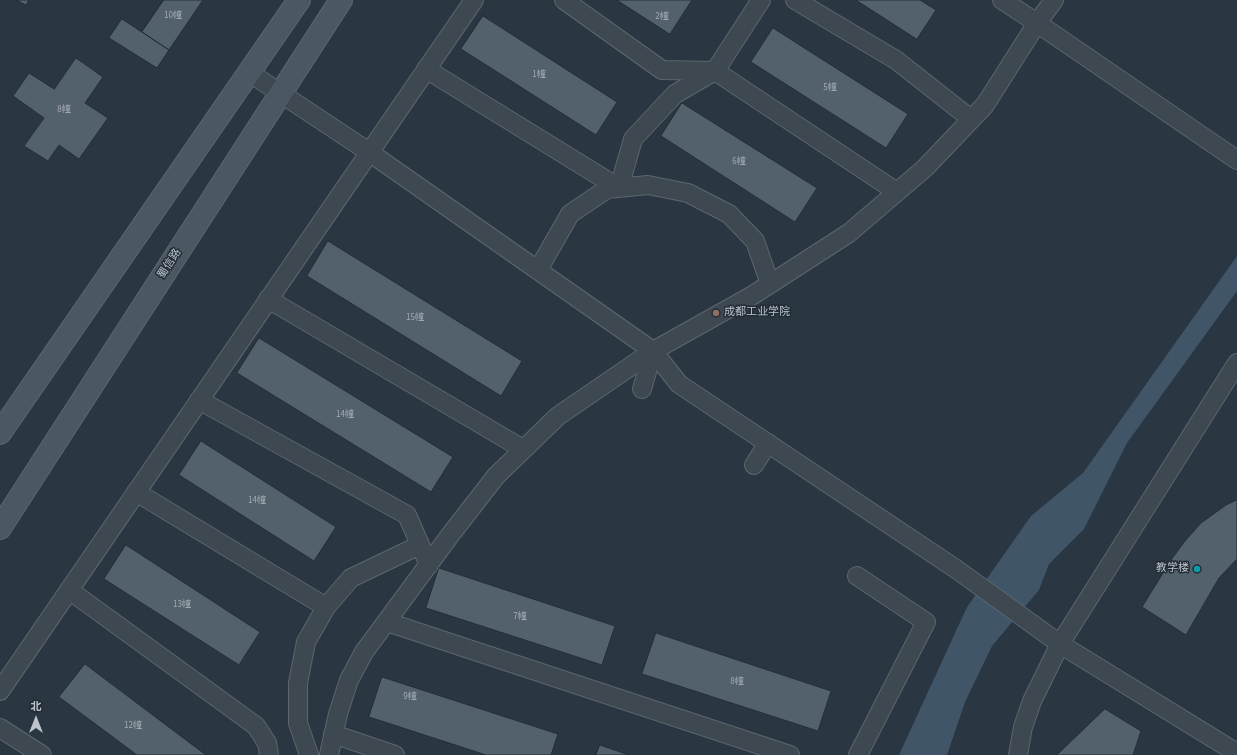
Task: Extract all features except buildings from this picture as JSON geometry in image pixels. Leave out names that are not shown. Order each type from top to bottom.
[{"type":"main road","points":[[0,433],[299,0]]},
{"type":"main road","name":"蜀信路","points":[[0,528],[341,0]]},
{"type":"street","points":[[0,691],[474,0]]},
{"type":"street","points":[[564,0],[662,70],[715,71],[897,192]]},
{"type":"street","points":[[619,188],[633,139],[675,94],[715,71],[761,0]]},
{"type":"street","points":[[795,0],[896,60],[971,119]]},
{"type":"street","points":[[1002,0],[1237,160]]},
{"type":"street","points":[[329,755],[338,714],[349,680],[364,652],[496,476],[558,416],[653,351],[752,295],[849,233],[925,168],[985,104],[1037,23],[1054,0]]},
{"type":"street","points":[[426,69],[619,188]]},
{"type":"street","points":[[250,73],[369,152],[653,351],[679,384],[956,569],[1060,644],[1237,754]]},
{"type":"street","points":[[538,270],[570,214],[607,189],[648,185],[688,193],[729,214],[754,241],[770,284]]},
{"type":"street","points":[[268,299],[523,449]]},
{"type":"street","points":[[642,389],[653,351]]},
{"type":"street","points":[[1018,755],[1023,727],[1032,701],[1060,644],[1236,368]]},
{"type":"street","points":[[199,400],[406,515],[428,565]]},
{"type":"street","points":[[754,465],[768,443]]},
{"type":"street","points":[[136,492],[326,607]]},
{"type":"street","points":[[308,755],[298,723],[298,682],[306,642],[326,607],[351,578],[420,545]]},
{"type":"street","points":[[857,576],[926,622],[858,755]]},
{"type":"street","points":[[69,590],[256,726],[267,744],[269,755]]},
{"type":"street","points":[[387,622],[790,755]]},
{"type":"street","points":[[0,728],[42,755]]},
{"type":"street","points":[[333,734],[395,755]]},
{"type":"water","points":[[1237,256],[1237,291],[1127,443],[1084,529],[1049,564],[1039,590],[992,646],[965,702],[947,755],[899,755],[967,607],[1031,516],[1083,473]]},
{"type":"place","name":"成都工业学院","points":[[716,313]]},
{"type":"place","name":"教学楼","points":[[1197,569]]}]
